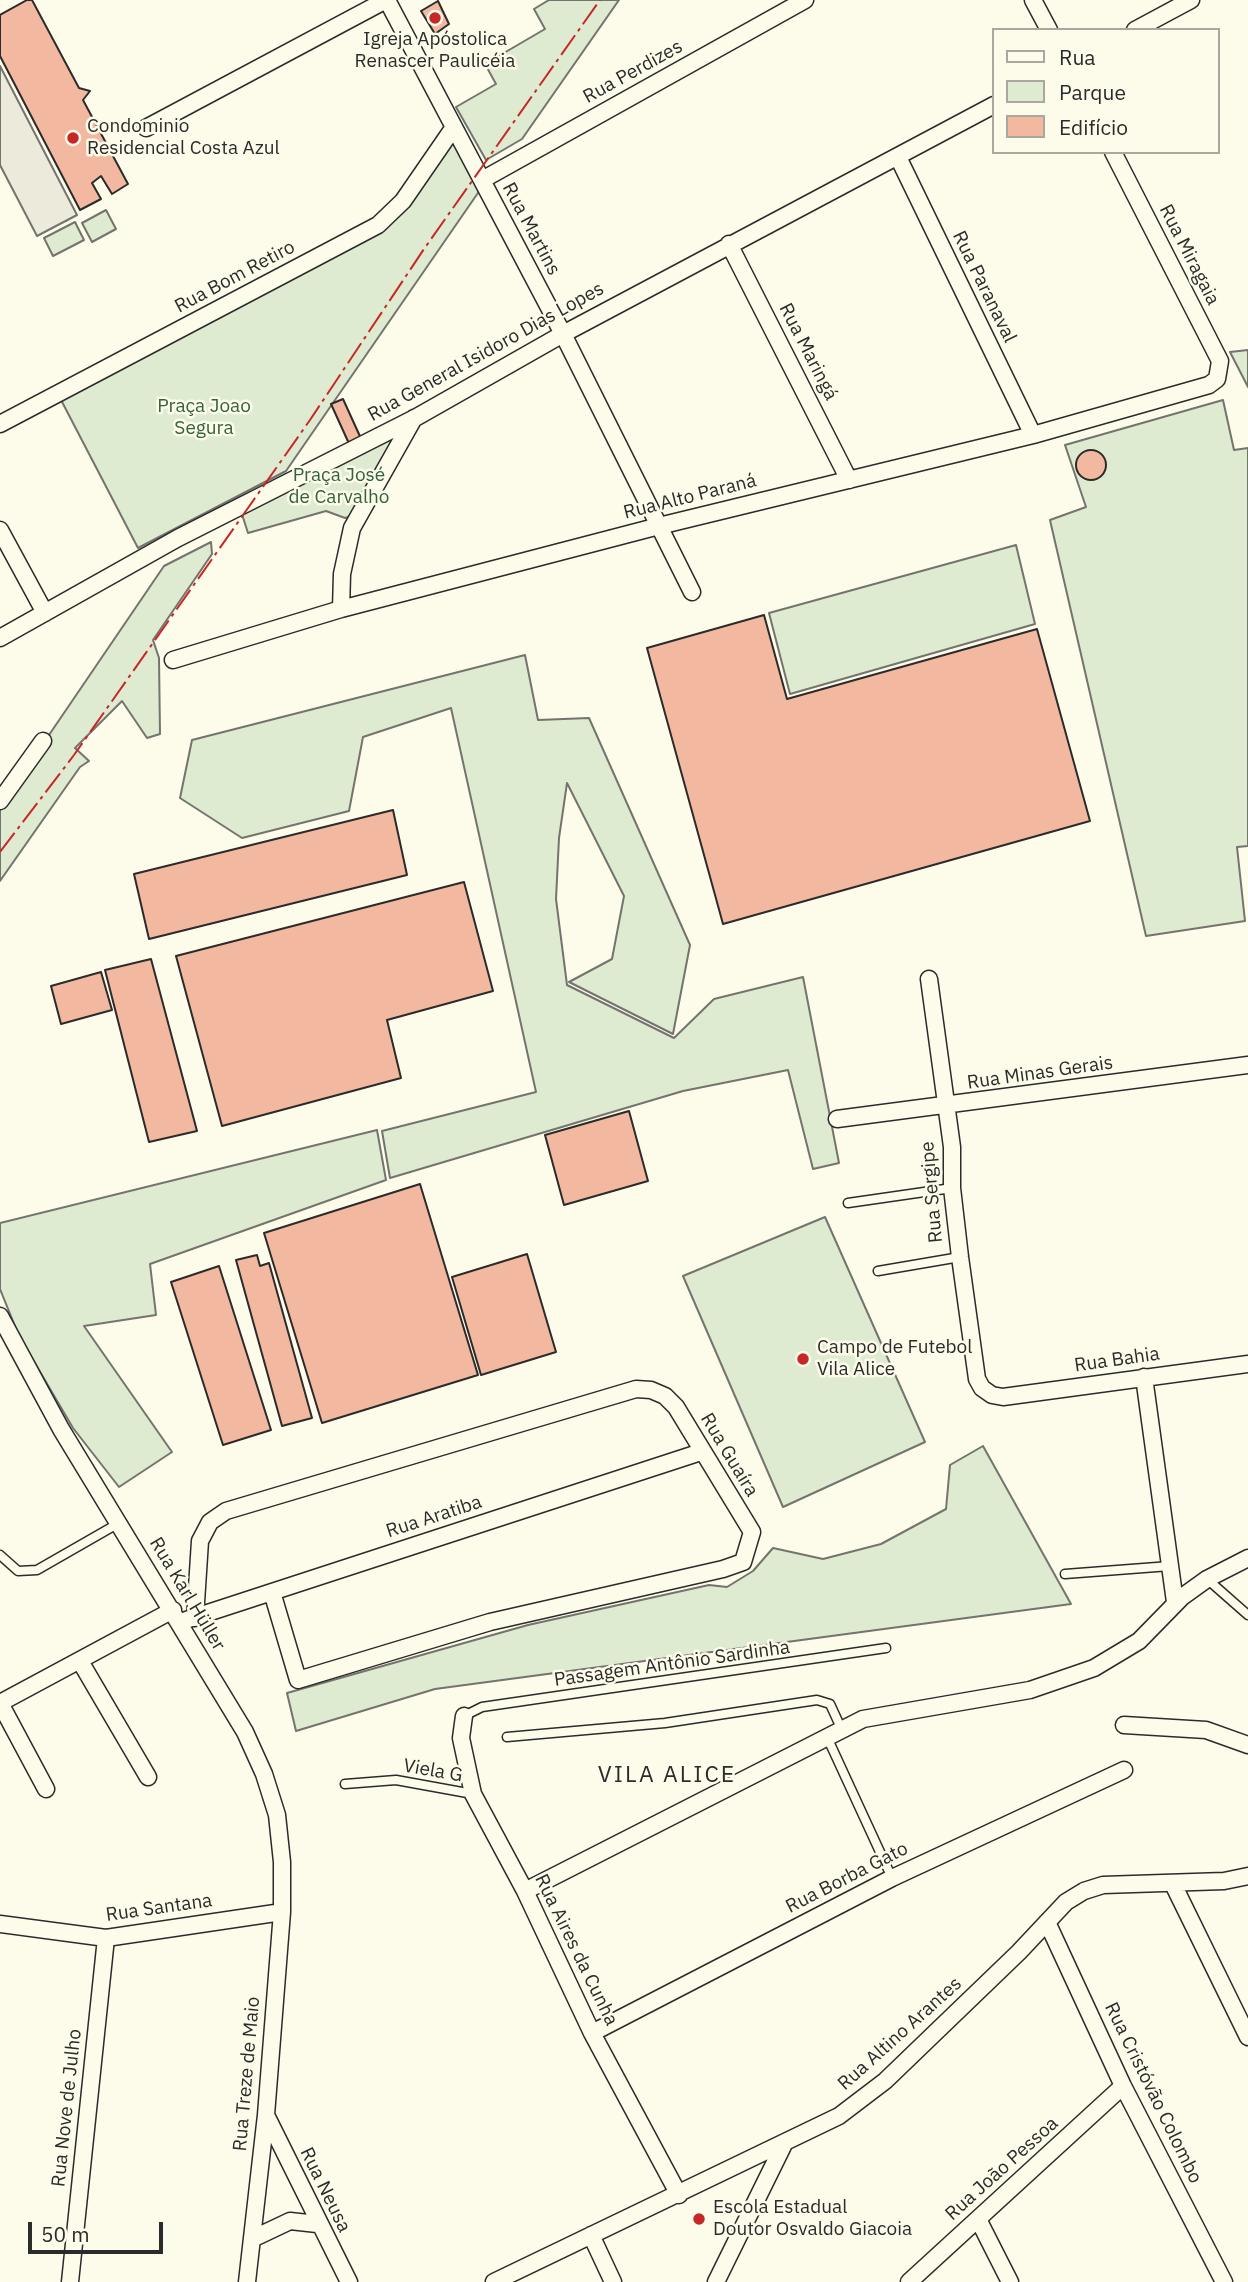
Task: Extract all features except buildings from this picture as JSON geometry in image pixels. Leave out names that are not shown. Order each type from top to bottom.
[{"type":"street","name":"Rua Martins","points":[[386,0],[563,334],[692,592]]},
{"type":"street","points":[[146,128],[386,0]]},
{"type":"street","name":"Rua Perdizes","points":[[482,180],[805,0]]},
{"type":"street","points":[[1034,0],[1048,28]]},
{"type":"street","points":[[1139,28],[1191,0]]},
{"type":"street","name":"Rua General Isidoro Dias Lopes","points":[[0,638],[178,538],[415,418],[729,244],[992,106]]},
{"type":"street","name":"Rua Bom Retiro","points":[[0,424],[378,225],[402,201],[454,127]]},
{"type":"street","name":"Rua Miragaia","points":[[1114,154],[1220,360],[1217,379]]},
{"type":"street","name":"Rua Paranaval","points":[[898,157],[1032,435]]},
{"type":"street","name":"Rua Maringá","points":[[729,244],[849,480]]},
{"type":"street","name":"Rua Alto Paraná","points":[[173,660],[341,609],[659,526],[1032,435],[1209,385],[1217,379]]},
{"type":"street","points":[[341,609],[342,574],[352,528],[415,418]]},
{"type":"street","points":[[0,530],[45,613]]},
{"type":"street","points":[[0,801],[43,741]]},
{"type":"street","name":"Rua Sergipe","points":[[929,979],[952,1147],[952,1188],[976,1379],[992,1395]]},
{"type":"street","name":"Rua Minas Gerais","points":[[837,1119],[945,1107],[1248,1065]]},
{"type":"street","name":"Rua Karl Hüller","points":[[0,1316],[6,1342],[119,1523],[183,1617],[245,1732],[264,1774],[277,1815],[282,1863],[282,1912]]},
{"type":"street","name":"Rua Bahia","points":[[992,1395],[1003,1397],[1248,1364]]},
{"type":"street","points":[[1144,1377],[1175,1602]]},
{"type":"street","name":"Rua Guaíra","points":[[183,1617],[200,1541],[209,1522],[226,1511],[636,1389],[651,1390],[665,1396],[676,1407],[751,1532],[743,1562],[723,1569],[490,1622],[298,1680],[272,1592]]},
{"type":"street","name":"Rua Aratiba","points":[[0,1703],[79,1661],[183,1617],[272,1592],[701,1452]]},
{"type":"street","points":[[525,1891],[863,1719],[1030,1690],[1094,1668],[1139,1641],[1175,1602],[1207,1579],[1248,1558]]},
{"type":"street","points":[[79,1661],[148,1777]]},
{"type":"street","points":[[0,1703],[46,1789]]},
{"type":"street","name":"Rua Aires da Cunha","points":[[464,1716],[461,1738],[473,1794],[525,1891],[593,2033],[679,2195]]},
{"type":"street","points":[[1124,1726],[1206,1730],[1248,1745]]},
{"type":"street","name":"Rua Borba Gato","points":[[593,2033],[892,1878],[1124,1770]]},
{"type":"street","name":"Rua Altino Arantes","points":[[494,2282],[783,2146],[839,2116],[885,2081],[1019,1952],[1066,1902],[1084,1891],[1104,1885],[1173,1884],[1248,1877]]},
{"type":"street","points":[[1173,1884],[1248,2036]]},
{"type":"street","name":"Rua Santana","points":[[0,1924],[106,1938],[282,1912]]},
{"type":"street","name":"Rua Treze de Maio","points":[[247,2282],[266,2115],[282,1912]]},
{"type":"street","name":"Rua Cristóvão Colombo","points":[[1047,1922],[1124,2086],[1224,2282]]},
{"type":"street","name":"Rua Nove de Julho","points":[[70,2282],[106,1938]]},
{"type":"street","name":"Rua João Pessoa","points":[[909,2282],[1124,2086]]},
{"type":"street","name":"Rua Neusa","points":[[266,2115],[317,2224],[349,2282]]},
{"type":"street","points":[[716,2282],[783,2146]]},
{"type":"street","points":[[978,2219],[1010,2282]]},
{"type":"street","points":[[252,2239],[289,2221],[317,2224]]},
{"type":"street","points":[[591,2235],[613,2282]]},
{"type":"lane","points":[[848,1203],[952,1188]]},
{"type":"lane","points":[[878,1271],[960,1257]]},
{"type":"lane","points":[[0,1555],[18,1571],[37,1570],[119,1523]]},
{"type":"lane","points":[[1065,1574],[1170,1566]]},
{"type":"lane","points":[[1207,1579],[1248,1615]]},
{"type":"lane","name":"Passagem Antônio Sardinha","points":[[464,1716],[482,1707],[886,1648]]},
{"type":"lane","points":[[507,1737],[665,1723],[817,1700],[830,1704],[834,1733],[892,1878]]},
{"type":"lane","name":"Viela G","points":[[345,1784],[396,1780],[473,1794]]},
{"type":"green space","points":[[549,0],[619,0],[522,139],[486,160],[456,107],[496,84],[485,64],[545,29],[534,9]]},
{"type":"green space","name":"Praça Joao Segura","points":[[453,136],[480,190],[286,471],[138,548],[60,398],[366,238]]},
{"type":"green space","points":[[106,210],[116,229],[92,242],[82,223]]},
{"type":"green space","points":[[75,222],[84,240],[53,256],[44,238]]},
{"type":"green space","points":[[1248,350],[1248,387],[1230,352]]},
{"type":"green space","points":[[1223,400],[1234,450],[1248,448],[1248,846],[1237,847],[1245,921],[1146,936],[1050,520],[1086,507],[1065,445]]},
{"type":"green space","name":"Praça José de Carvalho","points":[[402,425],[354,515],[345,518],[326,511],[248,533],[240,508]]},
{"type":"green space","points":[[211,542],[212,554],[153,640],[159,658],[160,734],[147,738],[122,701],[75,748],[89,761],[80,767],[0,881],[0,807],[164,566]]},
{"type":"green space","points":[[1016,545],[1035,624],[790,694],[769,613]]},
{"type":"green space","points":[[525,655],[538,720],[589,718],[690,945],[673,1034],[569,982],[612,959],[624,896],[567,783],[559,838],[556,899],[567,985],[674,1038],[714,999],[803,977],[839,1163],[813,1169],[788,1070],[683,1091],[390,1178],[382,1131],[536,1092],[451,708],[363,737],[349,811],[242,838],[180,798],[192,740]]},
{"type":"green space","points":[[377,1130],[386,1180],[150,1264],[156,1315],[84,1326],[172,1452],[119,1487],[73,1428],[19,1336],[0,1289],[0,1223]]},
{"type":"green space","name":"Campo de Futebol Vila Alice","points":[[825,1217],[925,1442],[783,1507],[683,1276]]},
{"type":"green space","points":[[983,1446],[1071,1604],[435,1689],[296,1731],[287,1693],[528,1625],[709,1585],[727,1587],[753,1571],[773,1548],[823,1559],[881,1544],[946,1509],[950,1465]]},
{"type":"shaded area","points":[[0,66],[77,215],[37,236],[0,165]]},
{"type":"power","points":[[0,852],[74,755],[310,420],[424,249],[600,0]]},
{"type":"place","name":"Igreja Apóstolica Renascer Paulicéia","points":[[435,18]]},
{"type":"place","name":"Condominio Residencial Costa Azul","points":[[73,138]]},
{"type":"place","name":"Campo de Futebol Vila Alice","points":[[803,1359]]},
{"type":"place","name":"Escola Estadual Doutor Osvaldo Giacoia","points":[[699,2219]]},
{"type":"district","name":"VILA ALICE","points":[[667,1775]]}]
